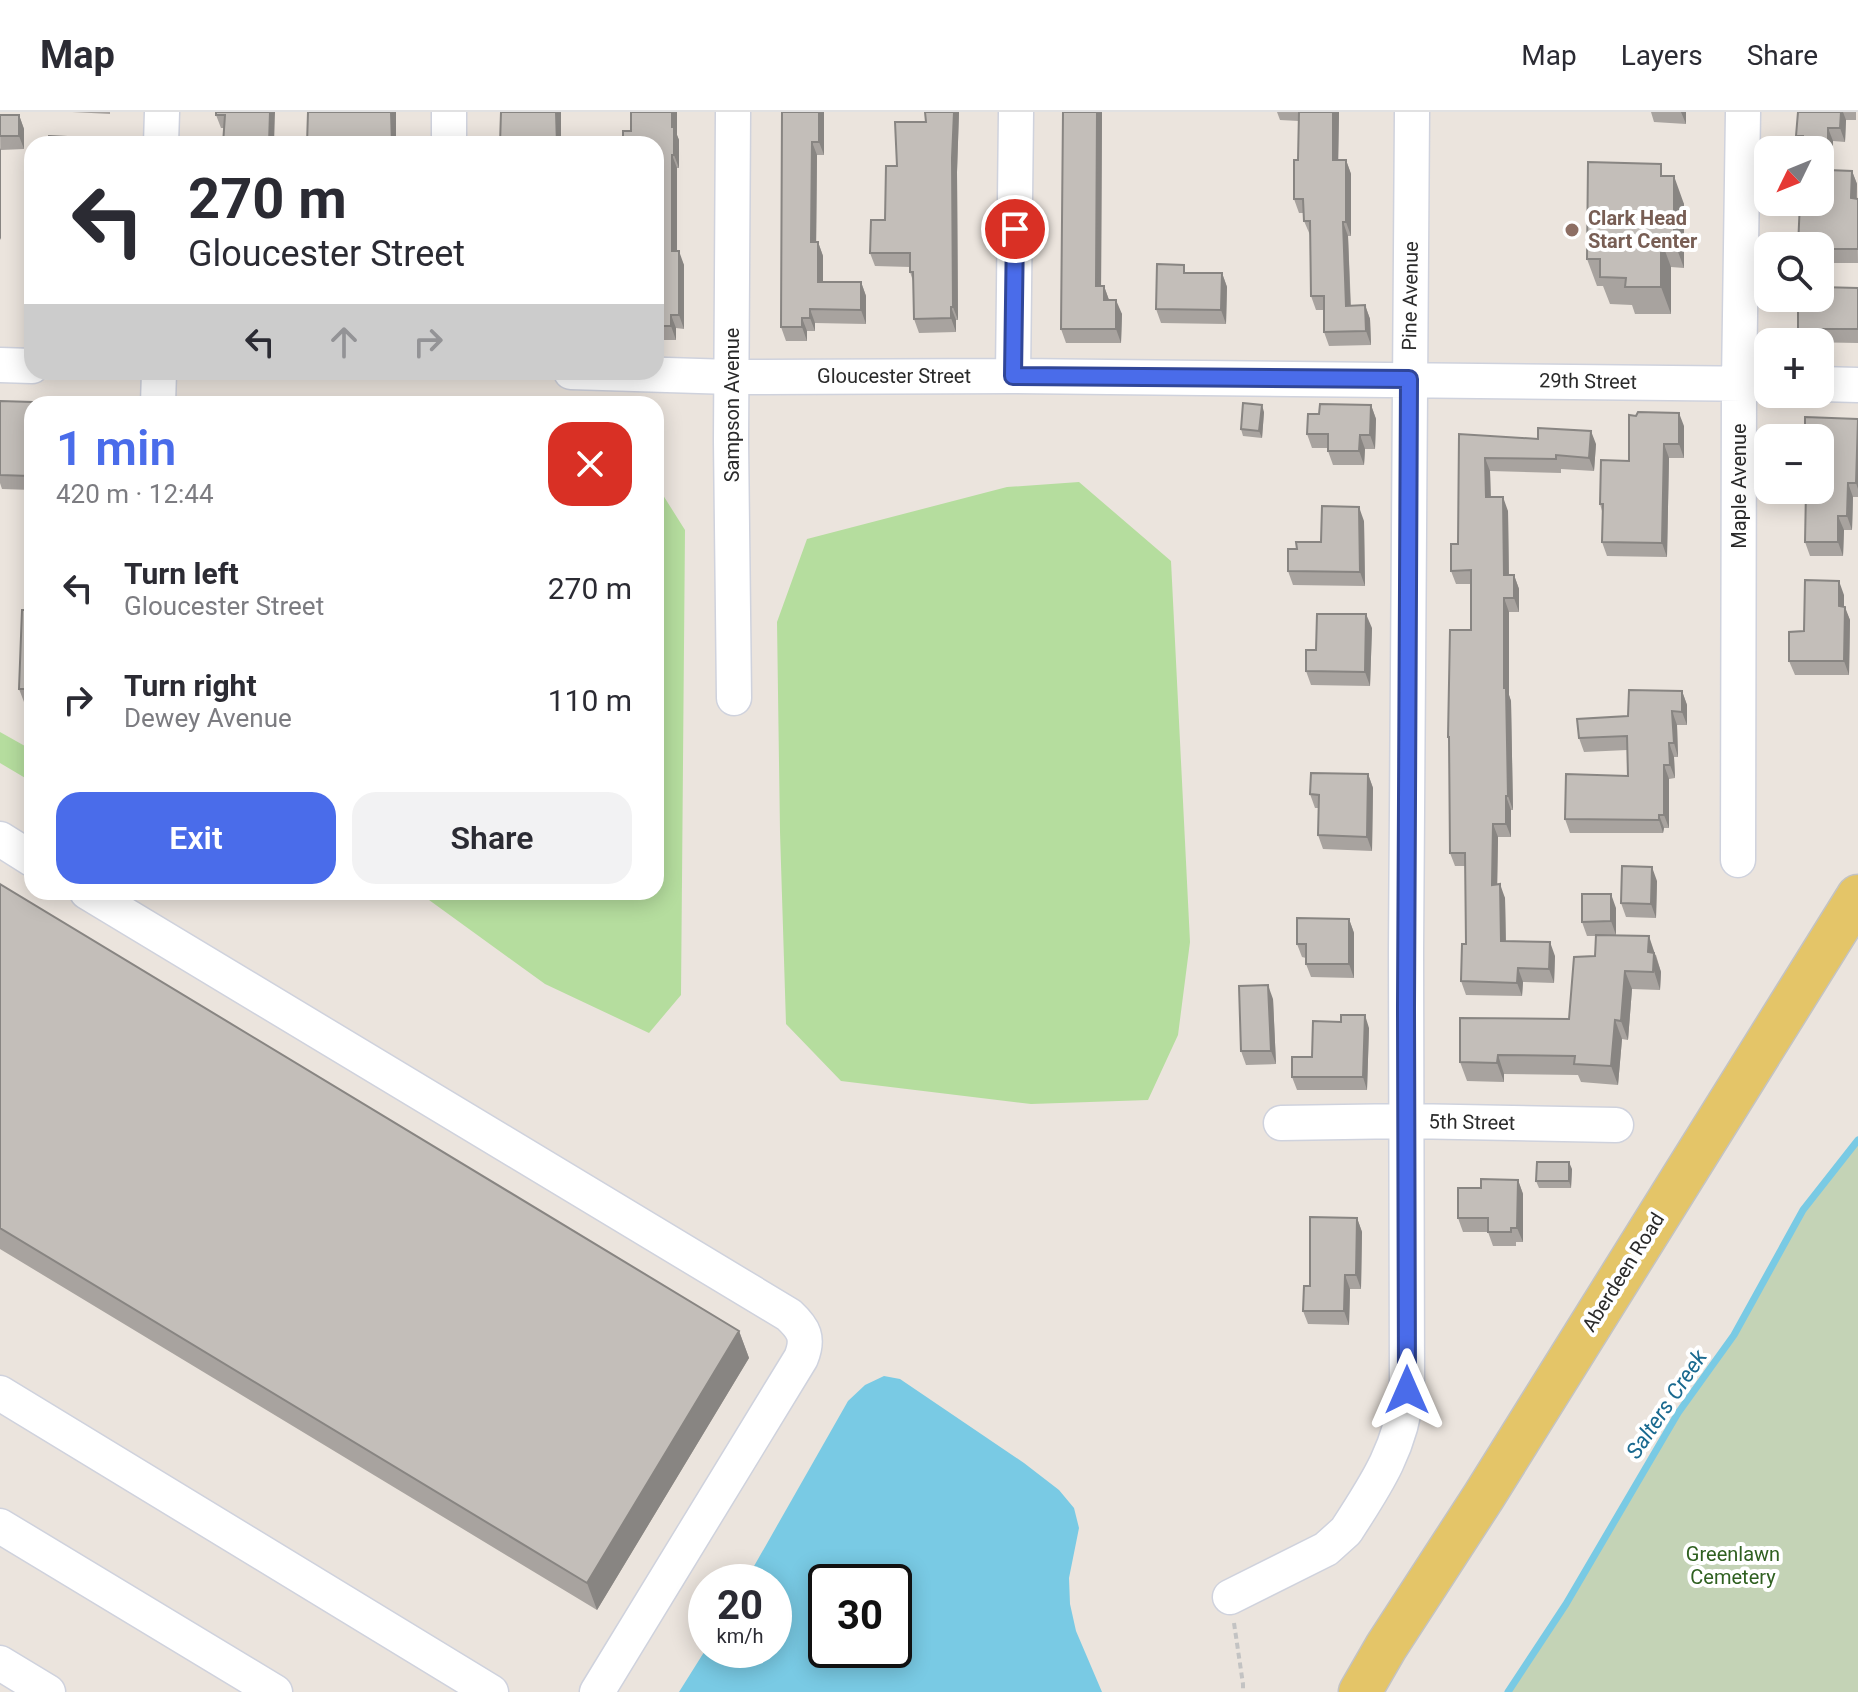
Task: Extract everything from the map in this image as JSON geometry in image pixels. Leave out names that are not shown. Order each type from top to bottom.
[{"type":"main road","name":"Aberdeen Road","points":[[1360,1692],[1858,896]]},
{"type":"main road","name":"Aberdeen Road","points":[[1351,1692],[1386,1647]]},
{"type":"street","points":[[161,136],[162,112]]},
{"type":"street","points":[[449,112],[449,136]]},
{"type":"street","name":"Sampson Avenue","points":[[733,112],[731,377],[734,698]]},
{"type":"street","points":[[1013,376],[1016,112]]},
{"type":"street","name":"Pine Avenue","points":[[1230,1597],[1326,1549],[1346,1531],[1388,1461],[1405,1413],[1412,112]]},
{"type":"street","name":"Maple Avenue","points":[[1738,860],[1754,383],[1743,112]]},
{"type":"street","points":[[0,365],[24,366]]},
{"type":"street","name":"Gloucester Street","points":[[664,375],[1409,379]]},
{"type":"street","name":"29th Street","points":[[1409,379],[1754,383]]},
{"type":"street","points":[[1834,384],[1858,385]]},
{"type":"street","points":[[0,839],[24,854]]},
{"type":"street","points":[[100,900],[775,1307],[798,1324],[805,1336],[806,1347],[801,1358],[597,1692]]},
{"type":"street","name":"5th Street","points":[[1281,1123],[1406,1121],[1616,1125]]},
{"type":"street","points":[[0,1393],[491,1692]]},
{"type":"street","points":[[0,1526],[275,1692]]},
{"type":"street","points":[[0,1663],[48,1692]]},
{"type":"path","points":[[1230,1597],[1243,1692]]},
{"type":"green space","points":[[1079,482],[1171,561],[1190,942],[1178,1035],[1148,1100],[1031,1104],[841,1081],[786,1024],[777,622],[807,539],[1007,487]]},
{"type":"green space","points":[[664,497],[685,530],[681,995],[649,1033],[545,984],[429,900],[664,900]]},
{"type":"green space","points":[[0,732],[24,746],[24,777],[0,763]]},
{"type":"green space","name":"Greenlawn Cemetery","points":[[1858,1140],[1858,1692],[1508,1692],[1566,1604],[1678,1413],[1734,1335],[1803,1210]]},
{"type":"water","points":[[884,1376],[900,1379],[1059,1490],[1074,1508],[1079,1528],[1069,1578],[1070,1604],[1076,1631],[1102,1692],[679,1692],[694,1668],[792,1668],[792,1564],[755,1564],[848,1401],[865,1385]]},
{"type":"building","points":[[216,112],[270,112],[269,136],[224,136],[225,115],[216,115]]},
{"type":"building","points":[[308,112],[391,112],[392,136],[307,136]]},
{"type":"building","points":[[501,112],[556,112],[557,136],[500,136]]},
{"type":"building","points":[[631,112],[672,112],[672,251],[679,251],[679,315],[671,315],[671,326],[664,326],[664,136],[623,136],[623,131],[631,131]]},
{"type":"building","points":[[782,112],[819,112],[819,142],[812,142],[811,242],[818,242],[818,282],[861,282],[861,310],[810,309],[810,318],[802,318],[802,327],[781,327]]},
{"type":"building","points":[[925,112],[954,112],[951,318],[914,319],[910,253],[870,253],[871,220],[885,220],[886,166],[897,166],[895,122],[926,122]]},
{"type":"building","points":[[1063,112],[1097,112],[1096,286],[1104,286],[1104,300],[1116,300],[1116,329],[1061,329]]},
{"type":"building","points":[[1299,112],[1333,112],[1333,160],[1346,160],[1346,222],[1343,222],[1346,306],[1365,305],[1366,331],[1324,332],[1324,296],[1311,296],[1310,221],[1304,221],[1303,199],[1294,199]]},
{"type":"building","points":[[1798,112],[1841,112],[1840,128],[1828,128],[1828,136],[1796,136]]},
{"type":"building","points":[[0,115],[19,115],[19,136],[0,136]]},
{"type":"building","points":[[1588,162],[1661,164],[1661,176],[1674,176],[1674,241],[1661,240],[1661,287],[1625,287],[1626,278],[1600,277],[1600,259],[1587,259]]},
{"type":"building","points":[[1834,170],[1852,171],[1851,198],[1858,199],[1858,249],[1834,249],[1834,232],[1799,232],[1799,216],[1834,216]]},
{"type":"building","points":[[1157,264],[1184,265],[1184,273],[1222,273],[1221,310],[1156,309]]},
{"type":"building","points":[[1834,287],[1858,288],[1858,329],[1798,328],[1798,312],[1834,312]]},
{"type":"building","points":[[0,401],[24,402],[24,476],[0,475]]},
{"type":"building","points":[[1243,403],[1262,405],[1259,431],[1241,429]]},
{"type":"building","points":[[1320,404],[1371,405],[1370,435],[1360,435],[1359,451],[1328,451],[1328,434],[1307,434],[1308,414],[1319,414]]},
{"type":"building","points":[[1638,412],[1679,413],[1679,444],[1664,444],[1662,543],[1602,542],[1601,460],[1629,461],[1629,415],[1636,416]]},
{"type":"building","points":[[1805,417],[1858,419],[1856,483],[1848,483],[1847,516],[1838,516],[1838,542],[1805,542],[1806,504],[1834,504],[1834,424],[1805,424]]},
{"type":"building","points":[[1538,428],[1591,431],[1589,458],[1556,455],[1556,459],[1485,458],[1486,497],[1503,497],[1504,575],[1514,575],[1514,598],[1504,598],[1508,796],[1506,824],[1493,824],[1492,885],[1500,884],[1501,941],[1550,942],[1549,969],[1518,968],[1517,983],[1461,981],[1462,944],[1466,944],[1465,853],[1450,853],[1448,737],[1450,630],[1471,630],[1471,570],[1451,571],[1451,544],[1458,544],[1459,434],[1538,439]]},
{"type":"building","points":[[1322,506],[1359,507],[1360,572],[1288,571],[1288,549],[1297,549],[1296,542],[1321,542]]},
{"type":"building","points":[[1805,580],[1839,581],[1839,606],[1845,607],[1844,661],[1789,661],[1789,632],[1804,631]]},
{"type":"building","points":[[22,610],[24,610],[24,689],[19,689]]},
{"type":"building","points":[[1317,614],[1366,614],[1365,672],[1306,671],[1306,650],[1316,650]]},
{"type":"building","points":[[1629,690],[1682,691],[1682,712],[1672,711],[1674,743],[1669,743],[1670,765],[1664,765],[1664,815],[1659,815],[1659,820],[1565,819],[1566,774],[1628,776],[1627,736],[1579,738],[1577,719],[1628,716]]},
{"type":"building","points":[[1311,773],[1368,774],[1367,837],[1318,835],[1319,795],[1310,794]]},
{"type":"building","points":[[1622,866],[1652,867],[1651,904],[1621,903]]},
{"type":"building","points":[[0,884],[739,1331],[587,1583],[0,1228]]},
{"type":"building","points":[[1582,894],[1611,894],[1611,921],[1582,922]]},
{"type":"building","points":[[1297,918],[1349,919],[1349,964],[1306,964],[1306,944],[1297,944]]},
{"type":"building","points":[[1596,935],[1649,936],[1648,952],[1654,953],[1653,972],[1625,971],[1621,1021],[1615,1020],[1611,1066],[1574,1064],[1575,1056],[1498,1055],[1497,1063],[1460,1062],[1460,1018],[1569,1019],[1574,957],[1595,956]]},
{"type":"building","points":[[1268,985],[1271,1051],[1241,1051],[1239,986]]},
{"type":"building","points":[[1341,1015],[1365,1015],[1363,1077],[1292,1077],[1292,1057],[1312,1057],[1313,1021],[1341,1022]]},
{"type":"building","points":[[1537,1162],[1569,1162],[1569,1181],[1536,1181]]},
{"type":"building","points":[[1481,1179],[1518,1180],[1517,1228],[1511,1228],[1511,1232],[1488,1232],[1488,1218],[1458,1218],[1458,1188],[1481,1188]]},
{"type":"building","points":[[1310,1217],[1357,1218],[1356,1275],[1345,1275],[1344,1311],[1303,1311],[1304,1286],[1310,1286]]},
{"type":"waterway","name":"Salters Creek","points":[[1508,1692],[1566,1604],[1678,1413],[1734,1335],[1803,1210],[1858,1140]]},
{"type":"place","name":"Clark Head Start Center","points":[[1572,230]]},
{"type":"route","points":[[1015,229],[1013,376],[1409,379],[1407,1390]]}]
